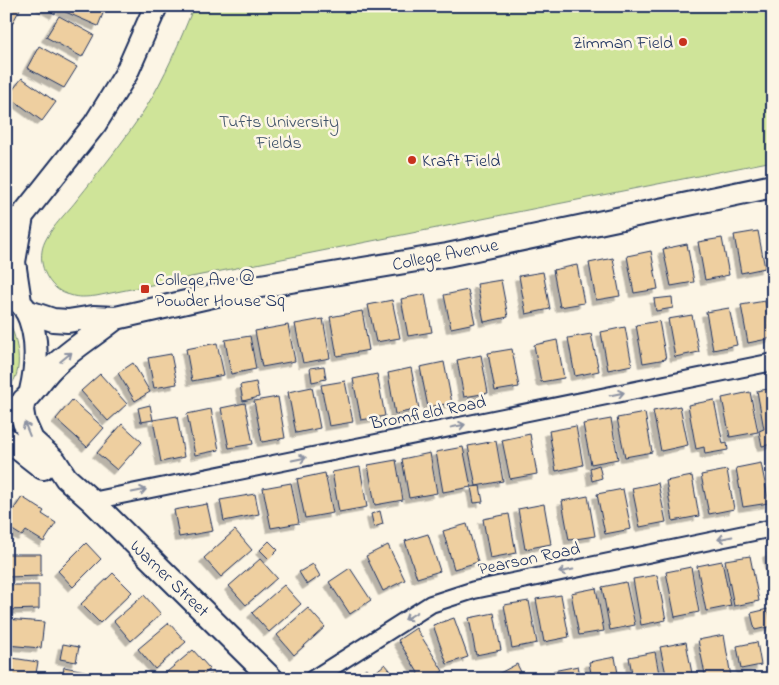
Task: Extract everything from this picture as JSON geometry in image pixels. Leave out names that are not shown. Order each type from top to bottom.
[{"type":"main road","points":[[14,221],[95,124],[126,74],[156,6]]},
{"type":"main road","name":"College Avenue","points":[[17,301],[53,320],[68,321],[92,317],[116,318],[243,289],[447,255],[773,186]]},
{"type":"main road","name":"Warner Street","points":[[14,221],[14,262],[17,301],[34,337],[36,366],[16,407],[22,410],[24,422],[32,440],[55,461],[66,478],[92,501],[272,679]]},
{"type":"main road","name":"College Avenue","points":[[16,407],[53,367],[116,318]]},
{"type":"main road","name":"Warner Street","points":[[6,439],[48,472],[66,478]]},
{"type":"street","name":"Bromfield Road","points":[[92,501],[773,362]]},
{"type":"street","name":"Pearson Road","points":[[313,679],[431,604],[474,590],[773,528]]},
{"type":"green space","name":"Tufts University Fields","points":[[194,6],[773,6],[773,161],[96,296],[79,297],[63,293],[52,284],[42,265],[42,251],[47,238],[56,224],[112,156],[145,109],[166,72]]},
{"type":"green space","points":[[6,315],[16,343],[18,364],[17,374],[13,382],[6,389]]},
{"type":"building","points":[[6,6],[14,6],[20,9],[6,35]]},
{"type":"building","points":[[41,6],[59,6],[55,14]]},
{"type":"building","points":[[63,6],[106,6],[98,26],[61,10]]},
{"type":"building","points":[[59,16],[94,35],[82,57],[46,37]]},
{"type":"building","points":[[39,46],[77,67],[64,88],[27,68]]},
{"type":"building","points":[[22,78],[56,102],[42,121],[8,96]]},
{"type":"building","points":[[758,231],[765,268],[741,273],[734,235]]},
{"type":"building","points":[[722,238],[729,275],[705,280],[698,242]]},
{"type":"building","points":[[687,244],[694,282],[671,286],[663,249]]},
{"type":"building","points":[[651,251],[658,289],[634,293],[627,256]]},
{"type":"building","points":[[613,258],[620,296],[596,300],[589,263]]},
{"type":"building","points":[[577,265],[584,303],[560,307],[553,270]]},
{"type":"building","points":[[543,272],[550,309],[526,314],[519,276]]},
{"type":"building","points":[[501,280],[508,317],[484,322],[477,284]]},
{"type":"building","points":[[468,290],[475,323],[451,328],[444,295]]},
{"type":"building","points":[[425,294],[432,332],[408,336],[401,299]]},
{"type":"building","points":[[672,297],[673,308],[656,311],[654,299]]},
{"type":"building","points":[[392,300],[400,338],[376,342],[368,305]]},
{"type":"building","points":[[765,301],[772,338],[748,343],[741,305]]},
{"type":"building","points":[[729,308],[737,345],[713,350],[706,312]]},
{"type":"building","points":[[362,311],[369,350],[337,356],[330,317]]},
{"type":"building","points":[[692,315],[699,352],[675,357],[668,319]]},
{"type":"building","points":[[323,319],[330,358],[303,363],[295,324]]},
{"type":"building","points":[[659,321],[666,359],[643,363],[636,325]]},
{"type":"building","points":[[288,325],[295,361],[262,367],[255,331]]},
{"type":"building","points":[[625,327],[632,365],[608,370],[601,332]]},
{"type":"building","points":[[591,334],[599,371],[575,376],[568,338]]},
{"type":"building","points":[[250,336],[256,369],[231,374],[225,340]]},
{"type":"building","points":[[557,340],[564,378],[541,382],[534,345]]},
{"type":"building","points":[[217,343],[224,375],[192,381],[186,349]]},
{"type":"building","points":[[512,349],[519,387],[495,391],[488,353]]},
{"type":"building","points":[[171,354],[177,384],[154,388],[148,358]]},
{"type":"building","points":[[481,355],[488,393],[464,397],[457,360]]},
{"type":"building","points":[[444,362],[452,403],[428,407],[420,367]]},
{"type":"building","points":[[133,363],[150,392],[135,401],[118,373]]},
{"type":"building","points":[[324,366],[326,379],[312,382],[310,368]]},
{"type":"building","points":[[411,368],[419,409],[395,414],[388,373]]},
{"type":"building","points":[[100,374],[127,404],[108,421],[81,391]]},
{"type":"building","points":[[377,374],[385,416],[361,420],[353,379]]},
{"type":"building","points":[[345,381],[353,422],[329,426],[321,385]]},
{"type":"building","points":[[256,382],[259,397],[243,401],[240,385]]},
{"type":"building","points":[[312,387],[320,428],[296,433],[288,392]]},
{"type":"building","points":[[773,388],[773,444],[762,446],[759,431],[764,429],[757,391]]},
{"type":"building","points":[[750,392],[758,432],[730,437],[722,398]]},
{"type":"building","points":[[278,397],[285,438],[262,442],[254,401]]},
{"type":"building","points":[[72,400],[104,428],[87,447],[56,419]]},
{"type":"building","points":[[714,400],[723,444],[727,443],[728,450],[705,454],[704,447],[696,449],[688,405]]},
{"type":"building","points":[[245,403],[253,444],[229,448],[221,408]]},
{"type":"building","points":[[150,405],[153,420],[141,422],[138,408]]},
{"type":"building","points":[[680,406],[688,445],[661,451],[653,411]]},
{"type":"building","points":[[211,409],[219,450],[195,455],[187,414]]},
{"type":"building","points":[[645,413],[652,452],[625,457],[617,418]]},
{"type":"building","points":[[177,416],[184,457],[161,462],[153,420]]},
{"type":"building","points":[[611,419],[618,459],[591,464],[583,424]]},
{"type":"building","points":[[122,424],[142,442],[117,470],[97,453]]},
{"type":"building","points":[[576,426],[583,465],[556,471],[549,431]]},
{"type":"building","points":[[530,434],[537,474],[510,479],[502,440]]},
{"type":"building","points":[[496,441],[503,481],[476,486],[468,446]]},
{"type":"building","points":[[463,447],[471,487],[443,492],[436,452]]},
{"type":"building","points":[[430,453],[437,493],[409,498],[402,459]]},
{"type":"building","points":[[396,460],[403,500],[375,505],[368,465]]},
{"type":"building","points":[[761,463],[769,503],[743,507],[736,468]]},
{"type":"building","points":[[599,465],[602,478],[592,481],[590,468]]},
{"type":"building","points":[[360,467],[367,507],[339,512],[332,472]]},
{"type":"building","points":[[727,470],[734,509],[709,514],[701,475]]},
{"type":"building","points":[[325,473],[333,513],[305,518],[297,479]]},
{"type":"building","points":[[692,476],[699,516],[673,521],[666,481]]},
{"type":"building","points":[[291,483],[299,523],[271,528],[263,488]]},
{"type":"building","points":[[658,483],[666,522],[640,527],[632,488]]},
{"type":"building","points":[[480,486],[483,502],[474,503],[471,487]]},
{"type":"building","points":[[623,489],[631,529],[605,534],[597,494]]},
{"type":"building","points":[[255,494],[259,514],[224,521],[220,500]]},
{"type":"building","points":[[588,496],[595,536],[569,540],[562,501]]},
{"type":"building","points":[[22,497],[44,511],[42,514],[56,523],[44,542],[26,531],[22,536],[6,526],[6,521]]},
{"type":"building","points":[[207,504],[213,531],[179,537],[174,510]]},
{"type":"building","points":[[544,504],[551,544],[525,549],[518,509]]},
{"type":"building","points":[[380,511],[383,524],[374,527],[371,514]]},
{"type":"building","points":[[509,514],[516,553],[490,558],[483,519]]},
{"type":"building","points":[[467,524],[478,562],[454,569],[443,531]]},
{"type":"building","points":[[235,530],[252,550],[221,577],[204,558]]},
{"type":"building","points":[[428,534],[440,571],[417,578],[405,541]]},
{"type":"building","points":[[269,541],[278,550],[269,559],[260,550]]},
{"type":"building","points":[[86,543],[101,559],[73,587],[58,571]]},
{"type":"building","points":[[388,545],[405,580],[383,591],[366,556]]},
{"type":"building","points":[[773,551],[773,582],[767,553]]},
{"type":"building","points":[[6,554],[41,554],[41,576],[6,577]]},
{"type":"building","points":[[750,556],[759,601],[734,606],[725,560]]},
{"type":"building","points":[[260,559],[277,578],[246,605],[229,586]]},
{"type":"building","points":[[722,561],[731,606],[706,611],[697,566]]},
{"type":"building","points":[[313,564],[320,576],[307,585],[299,572]]},
{"type":"building","points":[[691,567],[699,612],[675,617],[666,572]]},
{"type":"building","points":[[350,568],[371,600],[350,614],[329,582]]},
{"type":"building","points":[[113,573],[132,592],[100,623],[81,604]]},
{"type":"building","points":[[657,575],[666,620],[641,625],[633,579]]},
{"type":"building","points":[[626,582],[635,625],[610,630],[602,587]]},
{"type":"building","points":[[6,585],[39,585],[39,609],[6,610]]},
{"type":"building","points":[[284,585],[301,604],[269,632],[252,613]]},
{"type":"building","points":[[596,588],[604,631],[579,635],[571,593]]},
{"type":"building","points":[[144,595],[161,614],[131,641],[114,621]]},
{"type":"building","points":[[561,595],[569,637],[544,642],[536,599]]},
{"type":"building","points":[[529,601],[537,643],[512,648],[504,605]]},
{"type":"building","points":[[308,608],[325,627],[294,655],[277,635]]},
{"type":"building","points":[[768,609],[772,626],[755,630],[751,613]]},
{"type":"building","points":[[494,613],[501,650],[476,655],[469,618]]},
{"type":"building","points":[[454,618],[468,657],[447,664],[433,625]]},
{"type":"building","points":[[6,619],[44,622],[41,648],[6,645]]},
{"type":"building","points":[[169,623],[186,642],[155,669],[138,649]]},
{"type":"building","points":[[416,628],[443,671],[431,679],[422,679],[398,640]]},
{"type":"building","points":[[724,635],[731,677],[706,679],[698,640]]},
{"type":"building","points":[[686,642],[693,679],[667,679],[660,647]]},
{"type":"building","points":[[757,642],[761,665],[741,669],[737,646]]},
{"type":"building","points":[[63,644],[79,647],[76,662],[60,659]]},
{"type":"building","points":[[193,650],[210,669],[199,679],[164,679],[162,676]]},
{"type":"building","points":[[655,652],[660,679],[633,679],[629,657]]},
{"type":"building","points":[[6,657],[38,662],[35,679],[6,679]]},
{"type":"building","points":[[615,657],[619,679],[592,679],[589,662]]},
{"type":"building","points":[[385,664],[395,676],[392,679],[353,679],[366,668],[372,675]]},
{"type":"building","points":[[517,664],[523,676],[518,679],[500,679],[498,674]]},
{"type":"building","points":[[578,666],[581,679],[555,679],[553,671]]},
{"type":"building","points":[[64,667],[85,671],[84,679],[62,679]]},
{"type":"building","points":[[213,672],[218,679],[205,679]]},
{"type":"place","name":"Zimman Field","points":[[683,42]]},
{"type":"place","name":"Kraft Field","points":[[412,160]]},
{"type":"place","name":"College Ave @ Powder House Sq","points":[[145,289]]}]
